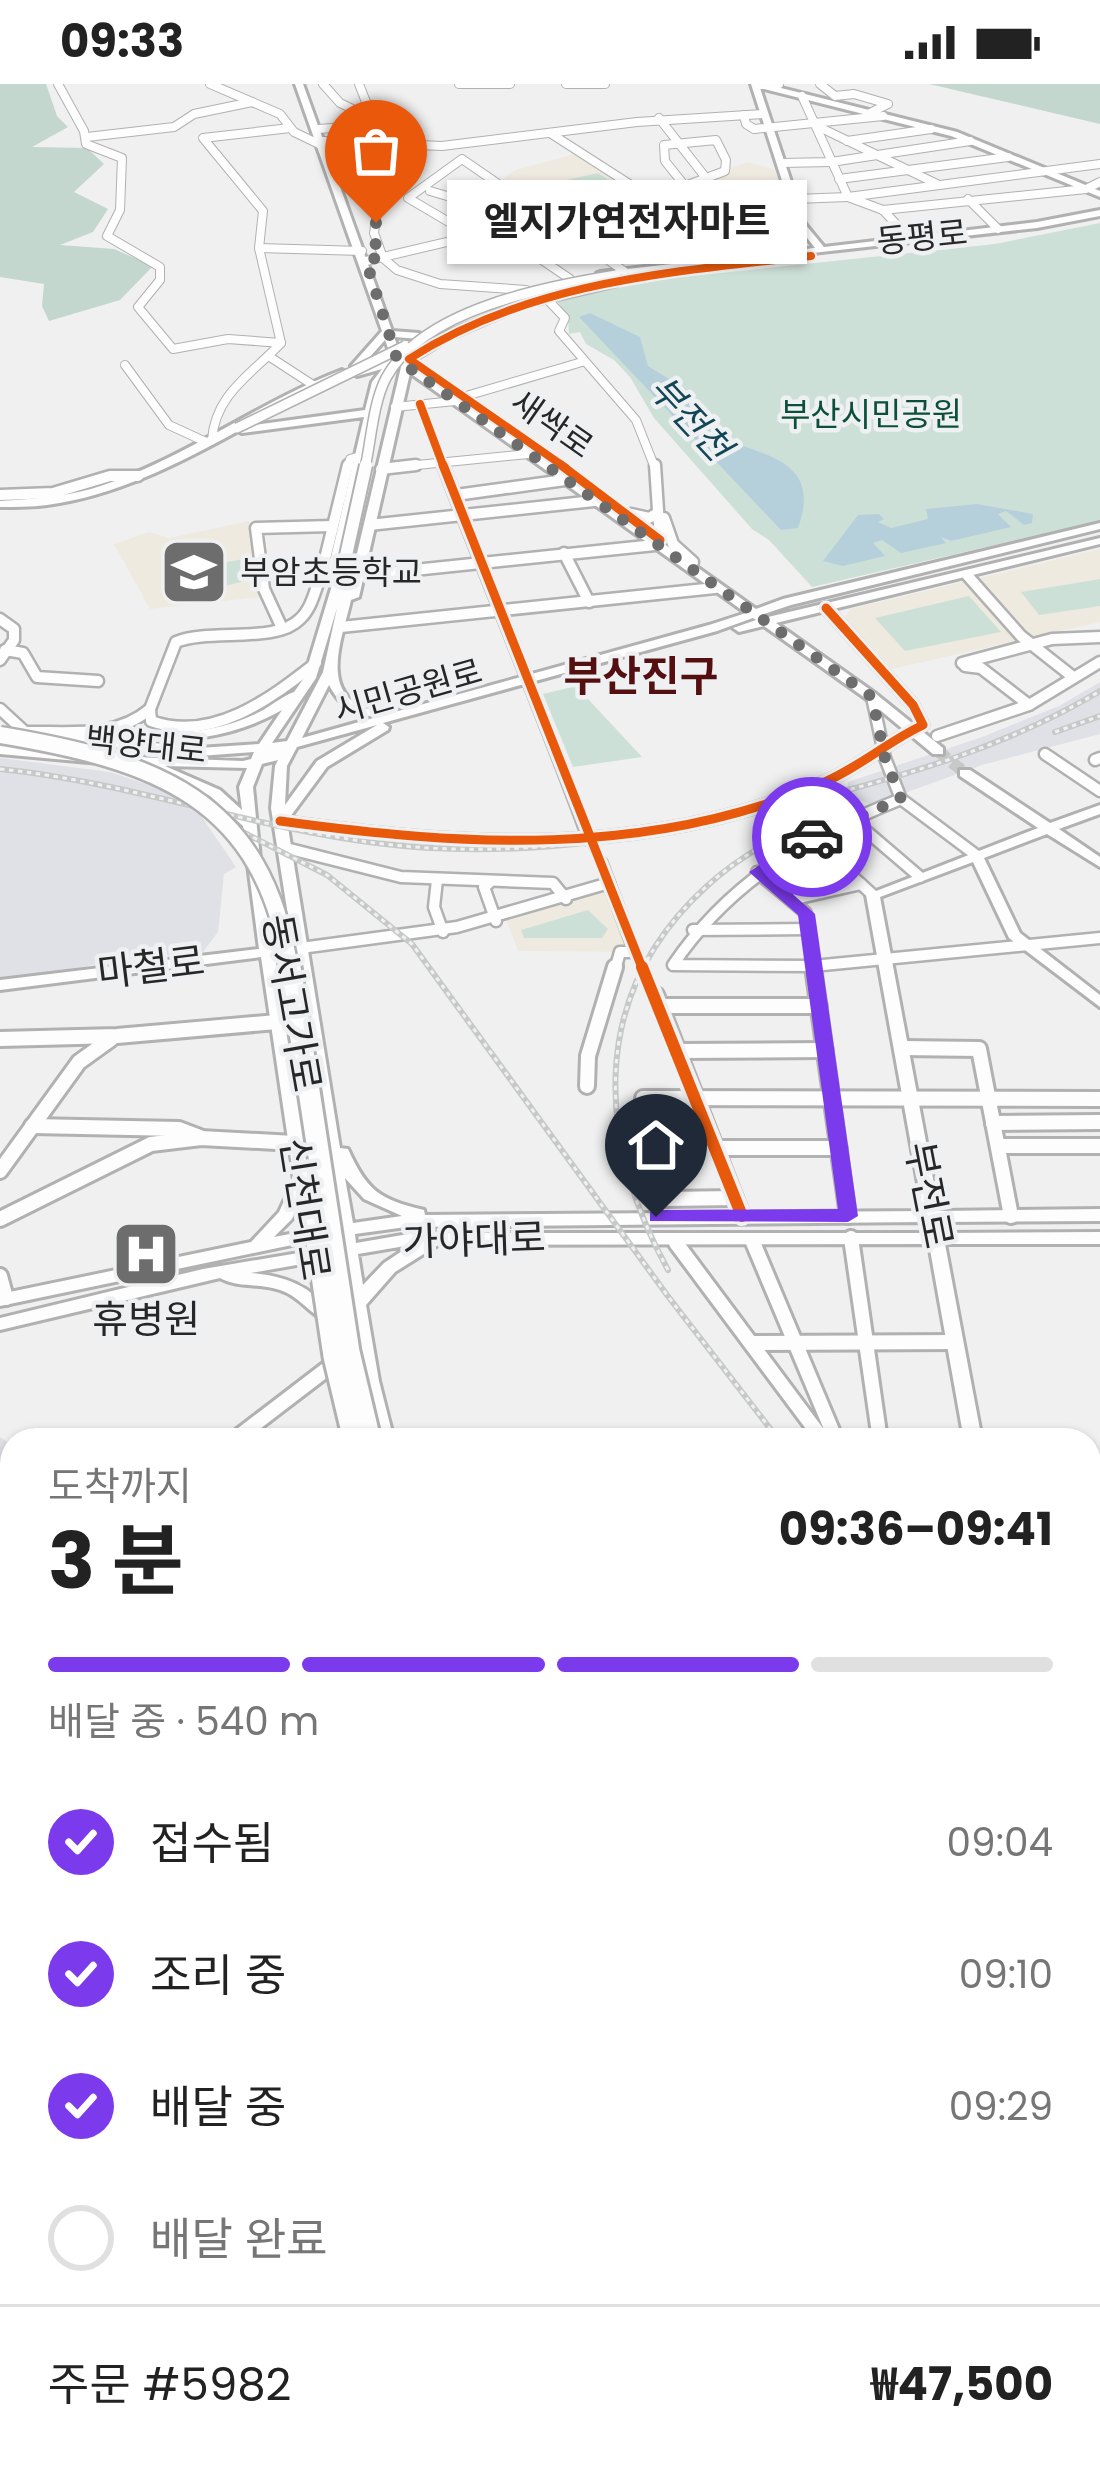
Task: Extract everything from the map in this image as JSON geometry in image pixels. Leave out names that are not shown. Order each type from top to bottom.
[{"type":"highway","points":[[0,740],[25,732]]},
{"type":"highway","points":[[0,740],[144,762]]},
{"type":"highway","name":"동서고가로","points":[[0,740],[90,758],[159,785],[212,822],[252,874],[268,920],[349,1428]]},
{"type":"highway","name":"동서고가로","points":[[0,740],[83,749],[175,784],[222,818],[266,875],[286,943],[350,1352],[367,1428]]},
{"type":"main road","points":[[300,85],[401,356],[369,525],[341,572]]},
{"type":"main road","points":[[776,253],[800,233],[801,224],[758,85],[931,128],[1100,194]]},
{"type":"main road","points":[[795,199],[824,251]]},
{"type":"main road","name":"동평로","points":[[620,274],[776,253],[1008,237],[1100,217]]},
{"type":"main road","name":"동평로","points":[[824,251],[856,243],[1100,217]]},
{"type":"main road","points":[[801,224],[824,251]]},
{"type":"main road","points":[[813,230],[856,243]]},
{"type":"main road","points":[[0,505],[73,500],[138,476],[401,356],[546,298],[824,251]]},
{"type":"main road","points":[[341,572],[357,457],[377,382],[419,337],[526,290],[570,280],[757,262]]},
{"type":"main road","points":[[233,430],[439,330],[529,294],[620,274]]},
{"type":"main road","points":[[341,572],[389,386],[406,360],[440,335],[514,302],[620,274]]},
{"type":"main road","points":[[388,329],[419,337]]},
{"type":"main road","points":[[356,366],[388,329]]},
{"type":"main road","points":[[341,572],[384,381],[403,355],[439,330]]},
{"type":"main road","points":[[433,343],[425,361],[438,378]]},
{"type":"main road","points":[[233,430],[356,366],[401,356]]},
{"type":"main road","name":"새싹로","points":[[401,356],[438,378],[528,454],[766,616],[941,744]]},
{"type":"main road","name":"새싹로","points":[[401,356],[632,514],[657,542]]},
{"type":"main road","points":[[233,430],[368,412]]},
{"type":"main road","name":"시민공원로","points":[[289,749],[404,713],[1100,526]]},
{"type":"main road","name":"시민공원로","points":[[766,616],[826,608],[1100,541]]},
{"type":"main road","name":"새싹로","points":[[690,566],[732,601],[766,616],[800,646],[918,727]]},
{"type":"main road","name":"신천대로","points":[[341,572],[329,672],[289,749],[277,787],[282,847],[383,1428]]},
{"type":"main road","points":[[718,630],[727,622],[732,601]]},
{"type":"main road","name":"신천대로","points":[[338,620],[313,670],[257,757],[246,787],[294,1143],[322,1313],[348,1428]]},
{"type":"main road","points":[[718,630],[800,646]]},
{"type":"main road","points":[[51,734],[165,738],[218,732],[283,704],[313,670]]},
{"type":"main road","points":[[329,672],[337,694],[351,708],[376,714],[404,713]]},
{"type":"main road","name":"시민공원로","points":[[289,749],[384,726],[531,680]]},
{"type":"main road","points":[[280,821],[322,764],[384,726]]},
{"type":"main road","name":"백양대로","points":[[25,732],[257,757]]},
{"type":"main road","name":"백양대로","points":[[144,762],[257,757],[289,749]]},
{"type":"main road","points":[[144,762],[215,793],[249,824]]},
{"type":"main road","points":[[971,771],[1006,804],[1033,816],[1100,863]]},
{"type":"main road","points":[[867,889],[920,877],[1100,808]]},
{"type":"main road","points":[[976,855],[1005,922],[1100,1002]]},
{"type":"main road","name":"부전로","points":[[867,889],[886,959],[972,1428]]},
{"type":"main road","name":"마철로","points":[[0,986],[301,948]]},
{"type":"main road","points":[[328,1121],[356,1188],[388,1207],[455,1228],[676,1244],[796,1238]]},
{"type":"main road","points":[[256,1246],[292,1204],[299,1165]]},
{"type":"main road","name":"가야대로","points":[[455,1228],[736,1216],[1100,1216]]},
{"type":"main road","name":"가야대로","points":[[0,1324],[406,1221],[455,1228],[796,1238],[1100,1238]]},
{"type":"main road","points":[[358,1304],[371,1284],[394,1264],[455,1228]]},
{"type":"main road","name":"가야대로","points":[[3,1299],[256,1246],[312,1245]]},
{"type":"main road","points":[[203,1275],[290,1286],[312,1298],[322,1313]]},
{"type":"street","points":[[58,84],[88,146],[122,158],[120,210],[106,236],[160,266],[160,280],[138,307],[173,349],[228,340],[281,344]]},
{"type":"street","points":[[210,84],[280,115],[290,128]]},
{"type":"street","points":[[300,85],[323,84],[346,105],[380,124]]},
{"type":"street","points":[[359,84],[366,102],[382,114],[378,149],[385,159],[379,174],[374,241],[382,256],[414,278],[453,286],[526,290]]},
{"type":"street","points":[[460,84],[510,84]]},
{"type":"street","points":[[566,84],[604,84]]},
{"type":"street","points":[[758,85],[779,84]]},
{"type":"street","points":[[820,84],[835,96],[854,94],[888,104],[870,113]]},
{"type":"street","points":[[802,96],[848,197],[883,210],[1085,188],[1100,182]]},
{"type":"street","points":[[87,137],[173,127],[194,114],[252,102]]},
{"type":"street","points":[[281,344],[259,248],[263,211],[203,138],[290,128],[378,149],[477,146],[659,118],[764,114]]},
{"type":"street","points":[[744,115],[749,128],[817,126],[883,116]]},
{"type":"street","points":[[659,118],[706,178]]},
{"type":"street","points":[[322,139],[380,124]]},
{"type":"street","points":[[817,126],[973,202],[998,230]]},
{"type":"street","points":[[847,141],[931,128]]},
{"type":"street","points":[[550,133],[743,257]]},
{"type":"street","points":[[259,248],[382,256],[647,195],[685,186],[725,171],[726,160],[716,140],[664,145],[665,160],[685,186]]},
{"type":"street","points":[[782,163],[831,162],[970,141]]},
{"type":"street","points":[[839,178],[1008,157]]},
{"type":"street","points":[[471,236],[408,198],[462,159],[620,274]]},
{"type":"street","points":[[795,199],[848,197],[1100,164]]},
{"type":"street","points":[[430,191],[471,203],[498,229],[570,280]]},
{"type":"street","points":[[883,210],[909,238]]},
{"type":"street","points":[[357,457],[350,459],[332,526],[327,564],[341,572],[657,542],[652,452],[603,376],[582,362],[559,331],[565,318],[546,298]]},
{"type":"street","points":[[124,365],[169,424],[209,441],[225,396],[281,344]]},
{"type":"street","points":[[270,357],[314,386]]},
{"type":"street","points":[[395,407],[460,399],[582,362]]},
{"type":"street","points":[[420,404],[531,680],[589,840]]},
{"type":"street","points":[[381,469],[528,454]]},
{"type":"street","points":[[0,495],[53,493],[110,476],[138,476]]},
{"type":"street","points":[[456,495],[565,480]]},
{"type":"street","points":[[369,525],[594,501]]},
{"type":"street","points":[[632,514],[649,518],[657,508]]},
{"type":"street","points":[[631,596],[641,589],[677,583],[690,566],[673,544],[657,508]]},
{"type":"street","points":[[281,626],[264,589],[256,528],[332,526]]},
{"type":"street","points":[[564,553],[589,602]]},
{"type":"street","points":[[122,726],[139,720],[150,709],[176,642],[200,632],[272,631],[302,619],[341,572]]},
{"type":"street","points":[[967,574],[1032,646],[1073,677]]},
{"type":"street","points":[[338,620],[501,612],[715,587]]},
{"type":"street","name":"새싹로","points":[[826,608],[913,704],[918,727]]},
{"type":"street","points":[[0,619],[14,628],[14,640],[3,655]]},
{"type":"street","points":[[1028,705],[981,668],[962,663],[1052,639],[1100,637]]},
{"type":"street","points":[[3,655],[22,653],[37,677],[98,681]]},
{"type":"street","points":[[941,744],[1028,705],[1100,662]]},
{"type":"street","points":[[0,709],[25,732],[173,728],[254,709],[313,670]]},
{"type":"street","points":[[872,697],[901,799],[976,855]]},
{"type":"street","points":[[150,709],[154,725],[173,728]]},
{"type":"street","points":[[280,821],[464,845],[589,840],[669,829],[799,793],[918,727]]},
{"type":"street","points":[[1045,754],[1100,791]]},
{"type":"street","points":[[901,799],[810,838],[722,898],[693,930],[673,965],[813,965],[1100,938]]},
{"type":"street","points":[[851,818],[920,877]]},
{"type":"street","points":[[810,838],[867,889]]},
{"type":"street","points":[[282,847],[330,855],[347,868],[437,880],[553,883],[566,899]]},
{"type":"street","points":[[587,1086],[588,1055],[620,952],[635,952],[602,862]]},
{"type":"street","points":[[758,872],[806,914],[848,1216]]},
{"type":"street","points":[[437,880],[434,907],[443,932]]},
{"type":"street","points":[[489,883],[484,887],[496,922]]},
{"type":"street","points":[[301,948],[375,943],[496,922],[609,884]]},
{"type":"street","points":[[790,900],[867,889]]},
{"type":"street","points":[[693,930],[808,929]]},
{"type":"street","points":[[736,1216],[735,1198],[658,1000],[818,1006]]},
{"type":"street","points":[[0,1039],[117,1036],[277,1022]]},
{"type":"street","points":[[0,1171],[89,1052],[117,1036]]},
{"type":"street","points":[[902,1048],[979,1049],[1011,1216]]},
{"type":"street","points":[[678,1051],[825,1050]]},
{"type":"street","points":[[643,1098],[1100,1099]]},
{"type":"street","points":[[993,1123],[1100,1122]]},
{"type":"street","points":[[32,1126],[179,1129],[201,1138]]},
{"type":"street","points":[[0,1219],[151,1144],[201,1138],[294,1143]]},
{"type":"street","points":[[998,1146],[1100,1146]]},
{"type":"street","points":[[716,1148],[839,1148]]},
{"type":"street","points":[[665,1199],[735,1198]]},
{"type":"street","points":[[851,1238],[878,1428]]},
{"type":"street","points":[[752,1240],[831,1428]]},
{"type":"street","points":[[676,1244],[814,1428]]},
{"type":"street","points":[[0,1276],[3,1299]]},
{"type":"street","points":[[754,1343],[956,1342]]},
{"type":"street","points":[[250,1428],[332,1365]]},
{"type":"shaded area","points":[[579,153],[640,194],[548,215],[499,182],[515,170]]},
{"type":"shaded area","points":[[747,162],[774,169],[797,232],[783,244],[740,249],[658,201],[662,194]]},
{"type":"shaded area","name":"부암초등학교","points":[[249,521],[258,548],[260,597],[150,609],[114,544],[149,532],[169,538]]},
{"type":"shaded area","points":[[1100,549],[1100,622],[892,669],[845,618],[850,609],[963,582],[975,584],[979,578]]},
{"type":"shaded area","points":[[1100,682],[1100,734],[982,765],[872,805],[847,795],[848,782],[982,737],[1059,706]]},
{"type":"shaded area","points":[[0,758],[110,772],[189,798],[236,867],[224,874],[218,932],[203,952],[113,961],[0,982]]},
{"type":"shaded area","points":[[609,883],[635,952],[518,951],[506,919]]},
{"type":"green space","points":[[0,84],[46,84],[57,116],[68,127],[32,147],[87,148],[104,164],[74,192],[108,209],[93,232],[60,245],[114,249],[153,266],[120,300],[49,321],[42,306],[44,284],[0,277]]},
{"type":"green space","points":[[929,84],[1100,84],[1100,124]]},
{"type":"green space","points":[[598,173],[625,190],[557,206],[531,188]]},
{"type":"green space","name":"부산시민공원","points":[[1100,223],[1100,521],[812,587],[769,540],[752,529],[654,418],[614,360],[586,344],[580,332],[569,334],[568,318],[556,299],[673,278],[995,244]]},
{"type":"green space","points":[[243,559],[252,570],[248,580],[175,599],[166,574]]},
{"type":"green space","points":[[1100,579],[1100,606],[1039,615],[1021,592]]},
{"type":"green space","points":[[969,596],[1001,632],[905,651],[875,618]]},
{"type":"green space","points":[[576,686],[642,757],[573,767],[543,694]]},
{"type":"green space","points":[[588,910],[608,929],[602,938],[524,938],[521,930]]},
{"type":"water","name":"부전천","points":[[590,313],[640,337],[648,366],[695,395],[716,436],[770,456],[796,474],[804,505],[798,528],[781,530],[579,317]]},
{"type":"water","points":[[977,504],[1033,514],[1032,523],[1024,525],[1006,511],[998,514],[1011,527],[951,541],[941,537],[946,543],[901,553],[882,540],[873,543],[885,556],[843,566],[823,561],[858,515],[879,514],[884,519],[878,522],[891,528],[928,519],[926,509]]},
{"type":"tunnel","points":[[938,751],[965,773]]},
{"type":"tunnel","points":[[589,840],[601,862]]},
{"type":"tunnel","points":[[635,952],[644,970]]},
{"type":"tunnel","points":[[642,967],[656,995]]},
{"type":"railway","points":[[0,769],[95,784],[282,827],[376,843],[431,848],[541,847],[703,824],[848,790],[995,742],[1100,691]]},
{"type":"railway","points":[[1055,732],[1100,716]]},
{"type":"railway","points":[[668,1270],[627,1170],[617,1119],[616,1069],[623,1020],[641,973],[668,928],[707,886],[775,839],[849,803]]},
{"type":"railway","points":[[229,825],[327,875],[412,944],[770,1428]]},
{"type":"cycle path","points":[[660,540],[631,514],[409,359],[451,332],[549,295],[656,274],[811,256]]},
{"type":"cycle path","points":[[420,404],[506,632],[530,676],[532,691],[742,1216]]},
{"type":"cycle path","points":[[280,821],[418,838],[553,842],[687,827],[821,784],[923,725],[913,705],[826,608]]},
{"type":"way so far","points":[[376,223],[374,241],[382,256],[366,261],[397,359],[872,697],[885,758],[901,799],[812,837]]},
{"type":"place","name":"엘지가연전자마트","points":[[376,223]]},
{"type":"place","name":"부암초등학교","points":[[194,572]]},
{"type":"place","name":"휴병원","points":[[146,1254]]},
{"type":"district","name":"부산진구","points":[[641,676]]},
{"type":"route","points":[[656,1217],[848,1216],[806,914],[758,872],[812,837]]}]
